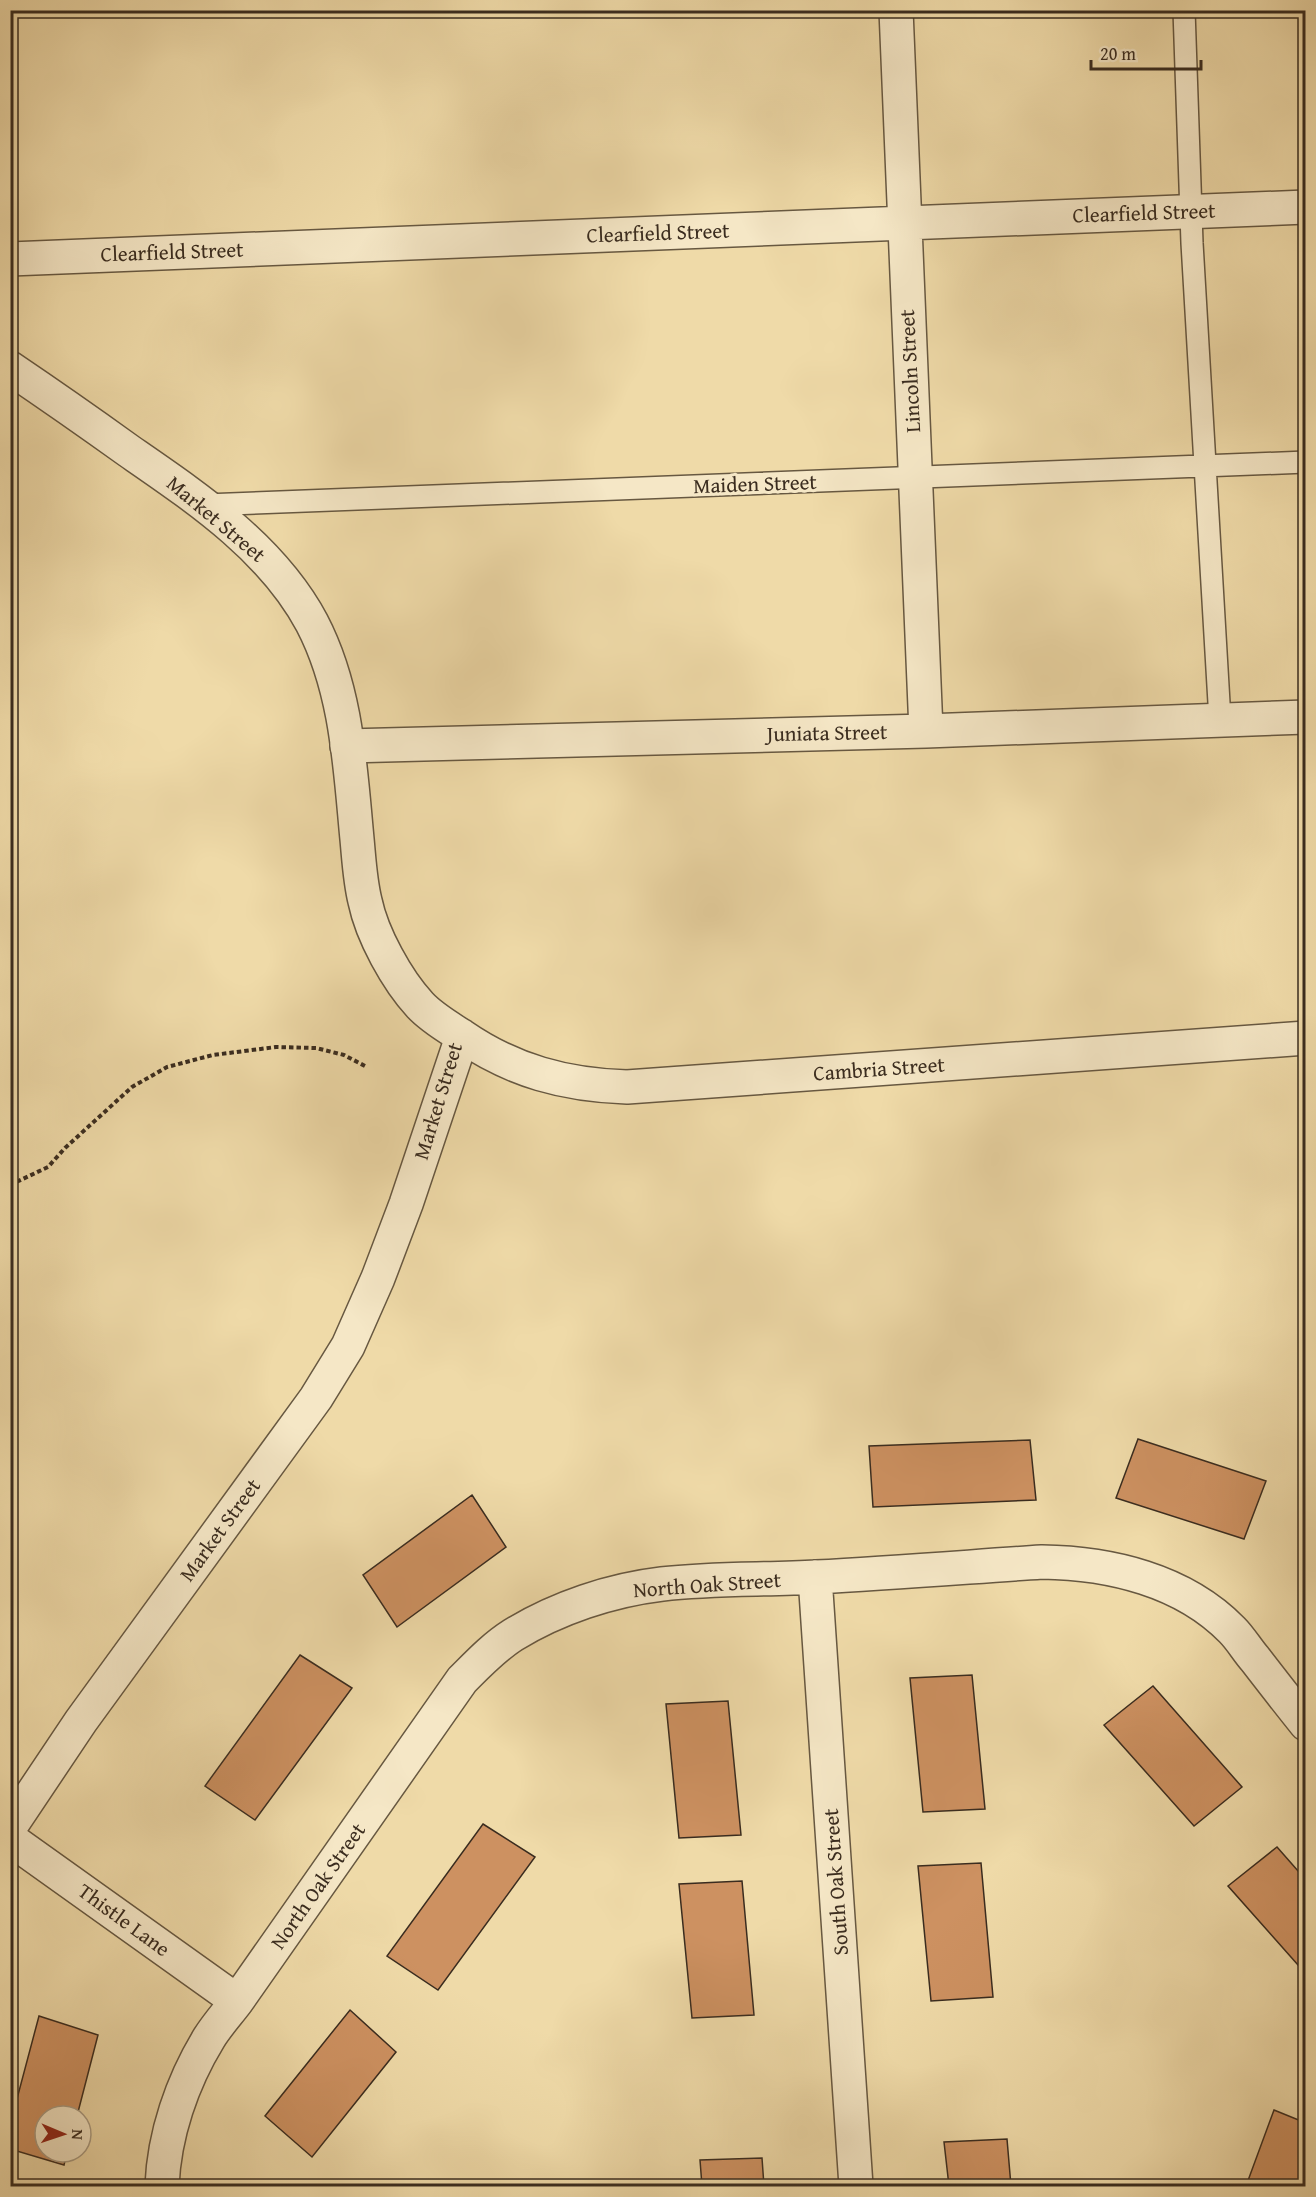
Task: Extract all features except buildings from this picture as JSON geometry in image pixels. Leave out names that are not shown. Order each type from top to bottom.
[{"type":"street","name":"Lincoln Street","points":[[896,10],[903,223],[926,730]]},
{"type":"street","name":"Clearfield Street","points":[[10,259],[1305,207]]},
{"type":"street","name":"Market Street","points":[[10,368],[205,506],[257,551],[297,600],[312,623],[328,660],[340,700],[360,870],[365,902],[373,927],[385,951],[421,1006],[462,1036],[392,1242],[348,1346],[316,1398],[81,1721],[10,1827]]},
{"type":"street","name":"Juniata Street","points":[[347,746],[1305,717]]},
{"type":"street","name":"Cambria Street","points":[[462,1036],[501,1060],[526,1070],[579,1083],[627,1087],[1305,1038]]},
{"type":"street","name":"North Oak Street","points":[[237,2001],[462,1680],[511,1636],[538,1621],[609,1594],[664,1583],[815,1577],[1042,1562],[1072,1562],[1132,1573],[1168,1586],[1201,1606],[1232,1630],[1305,1724]]},
{"type":"street","name":"South Oak Street","points":[[815,1577],[856,2187]]},
{"type":"street","name":"Thistle Lane","points":[[10,1839],[237,2001]]},
{"type":"street","points":[[162,2187],[165,2151],[179,2103],[209,2038],[237,2001]]},
{"type":"lane","points":[[1184,10],[1190,211],[1220,720]]},
{"type":"lane","name":"Maiden Street","points":[[205,506],[1305,462]]},
{"type":"path","points":[[10,1185],[48,1167],[65,1148],[132,1088],[167,1067],[213,1055],[276,1047],[316,1048],[344,1055],[365,1066]]}]
